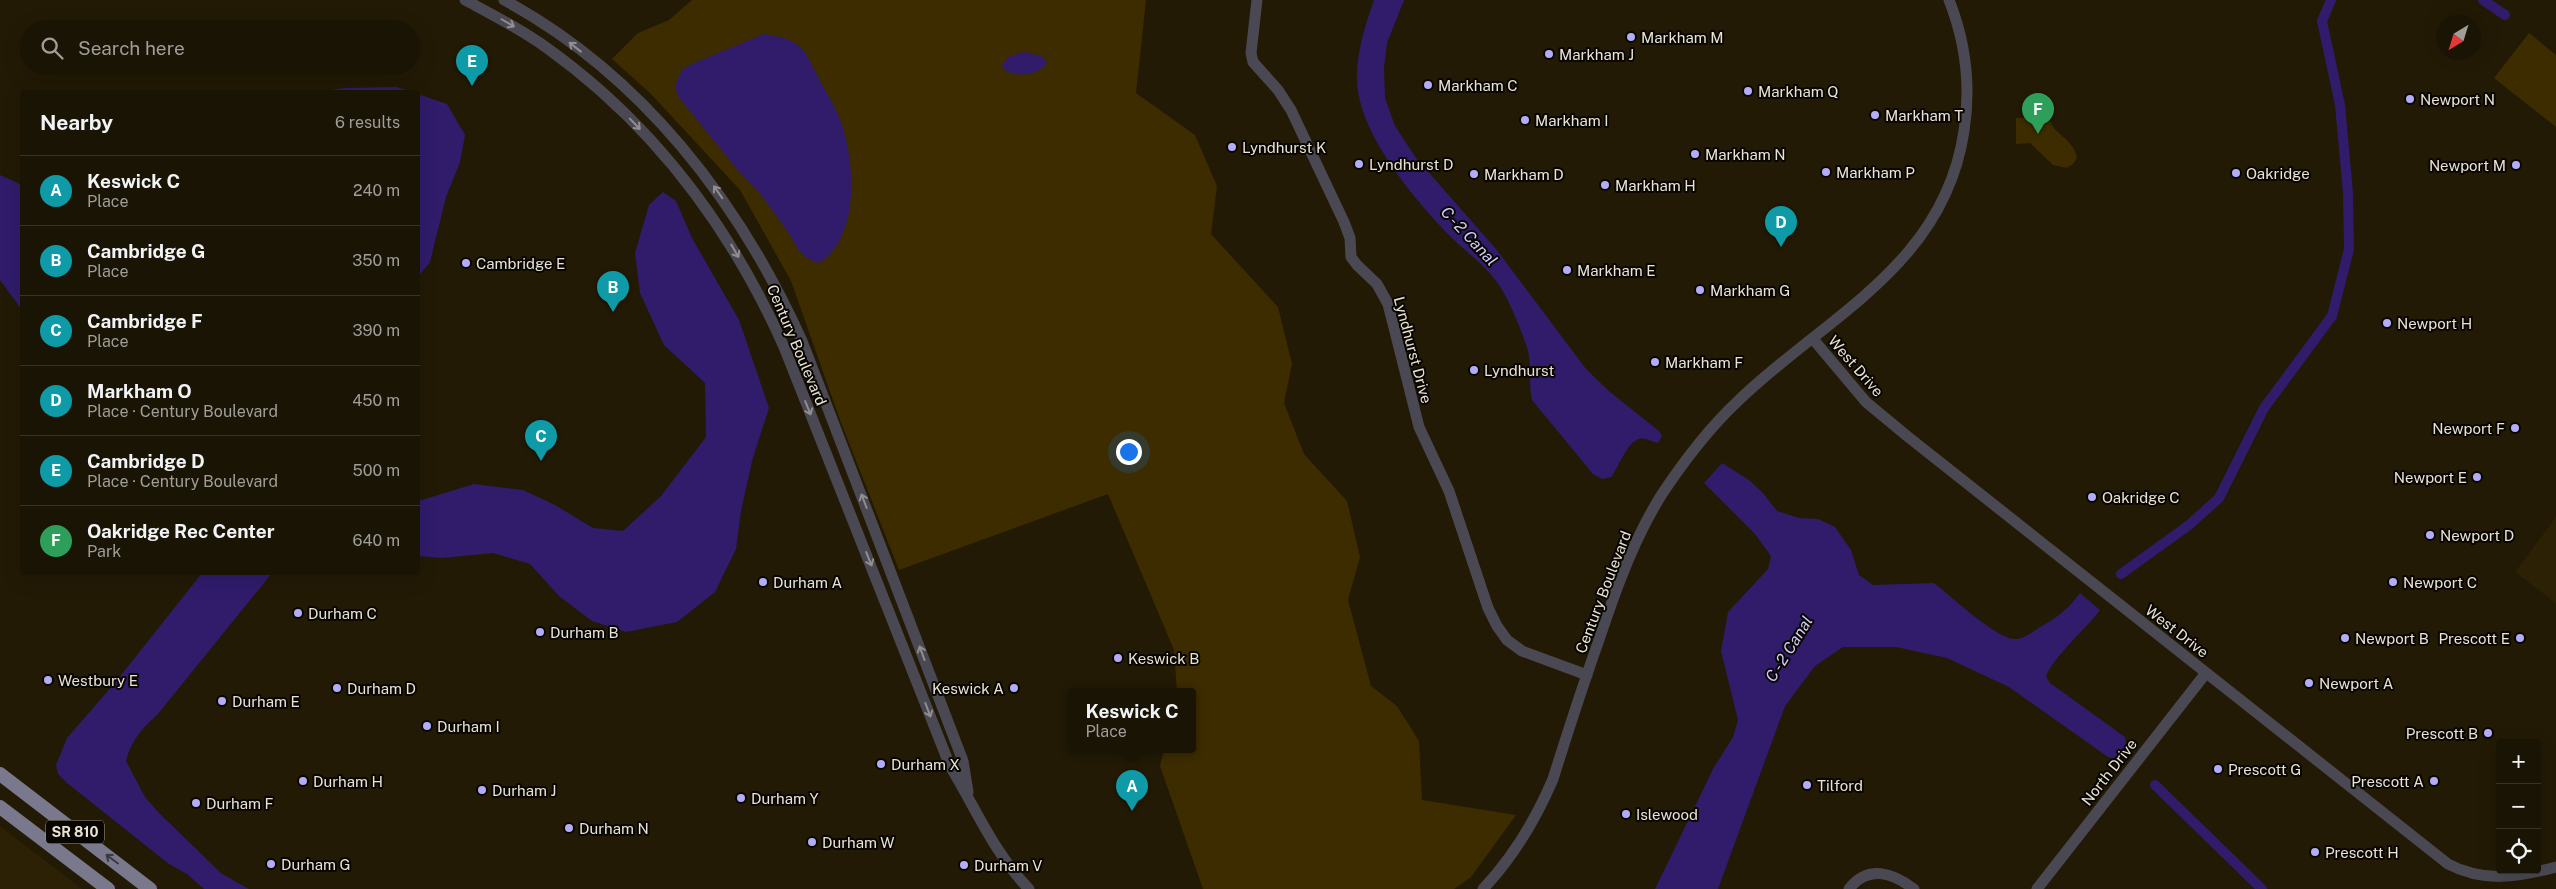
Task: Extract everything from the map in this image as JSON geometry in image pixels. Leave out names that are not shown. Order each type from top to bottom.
[{"type":"main road","name":"SR 810","points":[[0,774],[150,889]]},
{"type":"main road","name":"SR 810","points":[[0,807],[108,889]]},
{"type":"street","name":"Century Boulevard","points":[[465,0],[546,47],[600,90],[663,153],[695,191],[728,238],[764,301],[784,347],[950,766],[998,851],[1029,889]]},
{"type":"street","name":"Century Boulevard","points":[[504,0],[560,34],[630,93],[698,167],[743,228],[780,292],[802,341],[963,761],[969,798]]},
{"type":"street","name":"Lyndhurst Drive","points":[[1257,0],[1251,53],[1253,62],[1278,90],[1291,110],[1344,222],[1350,238],[1351,257],[1377,284],[1388,304],[1419,427],[1448,491],[1488,608],[1507,640],[1522,651],[1587,675]]},
{"type":"street","name":"Century Boulevard","points":[[1483,889],[1510,856],[1540,808],[1553,779],[1616,589],[1636,543],[1662,496],[1687,459],[1736,403],[1770,372],[1813,339],[1900,263],[1918,242],[1942,203],[1962,144],[1968,93],[1961,38],[1949,0]]},
{"type":"street","name":"West Drive","points":[[1813,339],[1866,402],[2448,864],[2467,872],[2497,878],[2556,867]]},
{"type":"street","name":"North Drive","points":[[2036,889],[2206,673]]},
{"type":"street","points":[[1851,887],[1867,875],[1878,872],[1900,878],[1914,889]]},
{"type":"shaded area","points":[[692,0],[1146,0],[1136,93],[1195,135],[1217,186],[1211,234],[1278,307],[1292,364],[1284,403],[1304,454],[1347,501],[1360,557],[1348,600],[1371,686],[1397,706],[1419,741],[1422,800],[1516,815],[1471,877],[1454,889],[1203,889],[1160,766],[1163,753],[1196,753],[1196,688],[1177,688],[1174,650],[1108,494],[899,570],[840,420],[791,281],[740,190],[650,93],[612,59],[638,33],[669,20]]},
{"type":"shaded area","points":[[2529,33],[2556,55],[2556,127],[2494,78]]},
{"type":"shaded area","points":[[2049,117],[2054,128],[2068,141],[2075,151],[2077,158],[2067,168],[2053,165],[2030,143],[2016,144],[2016,118]]},
{"type":"shaded area","points":[[2556,517],[2556,603],[2515,572]]},
{"type":"shaded area","points":[[0,826],[82,889],[0,889]]},
{"type":"water","name":"C - 2 Canal","points":[[1374,0],[1404,0],[1387,43],[1384,67],[1385,98],[1395,126],[1416,158],[1496,249],[1586,369],[1610,392],[1659,431],[1662,436],[1658,443],[1644,439],[1635,441],[1627,450],[1611,477],[1602,479],[1593,474],[1532,400],[1528,351],[1515,315],[1502,289],[1485,269],[1446,232],[1418,200],[1403,182],[1377,142],[1360,101],[1357,81],[1364,29]]},
{"type":"water","points":[[764,34],[792,41],[805,52],[838,114],[847,144],[851,182],[847,220],[841,237],[832,252],[819,263],[810,260],[799,251],[762,196],[736,168],[678,96],[675,85],[682,70],[690,65]]},
{"type":"water","points":[[1024,52],[1042,56],[1047,63],[1038,71],[1026,74],[1015,74],[1003,69],[1002,65],[1010,56]]},
{"type":"water","points":[[396,87],[406,90],[331,90]]},
{"type":"water","points":[[420,95],[447,104],[465,135],[460,162],[446,197],[430,262],[420,274]]},
{"type":"water","points":[[0,175],[20,184],[20,307],[0,280]]},
{"type":"water","points":[[663,192],[676,201],[692,238],[739,320],[769,408],[752,461],[741,511],[736,549],[715,592],[677,622],[626,632],[592,621],[559,596],[530,564],[493,553],[442,558],[420,556],[420,500],[474,484],[523,490],[555,505],[593,528],[623,531],[661,496],[706,437],[705,383],[664,345],[640,293],[635,253],[649,205]]},
{"type":"water","name":"C - 2 Canal","points":[[1722,463],[1749,480],[1763,493],[1777,511],[1799,518],[1818,519],[1835,527],[1851,550],[1859,575],[1873,585],[1934,583],[1984,624],[2006,637],[2018,639],[2029,634],[2063,612],[2080,593],[2100,610],[2062,653],[2046,677],[2050,683],[2125,737],[2126,745],[2116,759],[2108,757],[2009,687],[1947,658],[1896,647],[1843,647],[1815,666],[1785,706],[1718,889],[1655,889],[1713,769],[1733,737],[1738,720],[1721,651],[1728,612],[1768,569],[1771,556],[1755,534],[1704,483]]},
{"type":"water","points":[[200,575],[270,575],[157,715],[142,730],[134,741],[126,761],[145,797],[159,813],[222,874],[249,889],[204,889],[187,874],[169,864],[58,774],[56,765],[67,738],[114,684]]},
{"type":"waterway","points":[[2121,574],[2189,525],[2219,498],[2264,408],[2332,316],[2349,249],[2348,193],[2340,105],[2322,21],[2331,0]]},
{"type":"waterway","points":[[2483,0],[2505,15]]},
{"type":"waterway","points":[[2155,785],[2262,889]]},
{"type":"place","name":"Markham M","points":[[1631,37]]},
{"type":"place","name":"Markham J","points":[[1549,54]]},
{"type":"place","name":"Markham C","points":[[1428,85]]},
{"type":"place","name":"Cambridge D","points":[[472,86]]},
{"type":"place","name":"Markham Q","points":[[1748,91]]},
{"type":"place","name":"Newport N","points":[[2410,99]]},
{"type":"place","name":"Markham T","points":[[1875,115]]},
{"type":"place","name":"Markham I","points":[[1525,120]]},
{"type":"place","name":"Oakridge Rec Center","points":[[2038,134]]},
{"type":"place","name":"Lyndhurst K","points":[[1232,147]]},
{"type":"place","name":"Markham N","points":[[1695,154]]},
{"type":"place","name":"Lyndhurst D","points":[[1359,164]]},
{"type":"place","name":"Newport M","points":[[2516,165]]},
{"type":"place","name":"Markham P","points":[[1826,172]]},
{"type":"place","name":"Oakridge","points":[[2236,173]]},
{"type":"place","name":"Markham D","points":[[1474,174]]},
{"type":"place","name":"Markham H","points":[[1605,185]]},
{"type":"place","name":"Markham O","points":[[1781,247]]},
{"type":"place","name":"Cambridge E","points":[[466,263]]},
{"type":"place","name":"Markham E","points":[[1567,270]]},
{"type":"place","name":"Markham G","points":[[1700,290]]},
{"type":"place","name":"Cambridge G","points":[[613,312]]},
{"type":"place","name":"Newport H","points":[[2387,323]]},
{"type":"place","name":"Markham F","points":[[1655,362]]},
{"type":"place","name":"Lyndhurst","points":[[1474,370]]},
{"type":"place","name":"Newport F","points":[[2515,428]]},
{"type":"place","name":"Cambridge F","points":[[541,461]]},
{"type":"place","name":"Newport E","points":[[2477,477]]},
{"type":"place","name":"Oakridge C","points":[[2092,497]]},
{"type":"place","name":"Newport D","points":[[2430,535]]},
{"type":"place","name":"Durham A","points":[[763,582]]},
{"type":"place","name":"Newport C","points":[[2393,582]]},
{"type":"place","name":"Durham C","points":[[298,613]]},
{"type":"place","name":"Durham B","points":[[540,632]]},
{"type":"place","name":"Newport B","points":[[2345,638]]},
{"type":"place","name":"Prescott E","points":[[2520,638]]},
{"type":"place","name":"Keswick B","points":[[1118,658]]},
{"type":"place","name":"Westbury E","points":[[48,680]]},
{"type":"place","name":"Newport A","points":[[2309,683]]},
{"type":"place","name":"Durham D","points":[[337,688]]},
{"type":"place","name":"Keswick A","points":[[1014,688]]},
{"type":"place","name":"Durham E","points":[[222,701]]},
{"type":"place","name":"Durham I","points":[[427,726]]},
{"type":"place","name":"Prescott B","points":[[2488,733]]},
{"type":"place","name":"Durham X","points":[[881,764]]},
{"type":"place","name":"Prescott G","points":[[2218,769]]},
{"type":"place","name":"Durham H","points":[[303,781]]},
{"type":"place","name":"Prescott A","points":[[2434,781]]},
{"type":"place","name":"Tilford","points":[[1807,785]]},
{"type":"place","name":"Durham J","points":[[482,790]]},
{"type":"place","name":"Durham Y","points":[[741,798]]},
{"type":"place","name":"Durham F","points":[[196,803]]},
{"type":"place","name":"Keswick C","points":[[1132,811]]},
{"type":"place","name":"Islewood","points":[[1626,814]]},
{"type":"place","name":"Durham N","points":[[569,828]]},
{"type":"place","name":"Durham W","points":[[812,842]]},
{"type":"place","name":"Prescott H","points":[[2315,852]]},
{"type":"place","name":"Durham G","points":[[271,864]]},
{"type":"place","name":"Durham V","points":[[964,865]]}]
